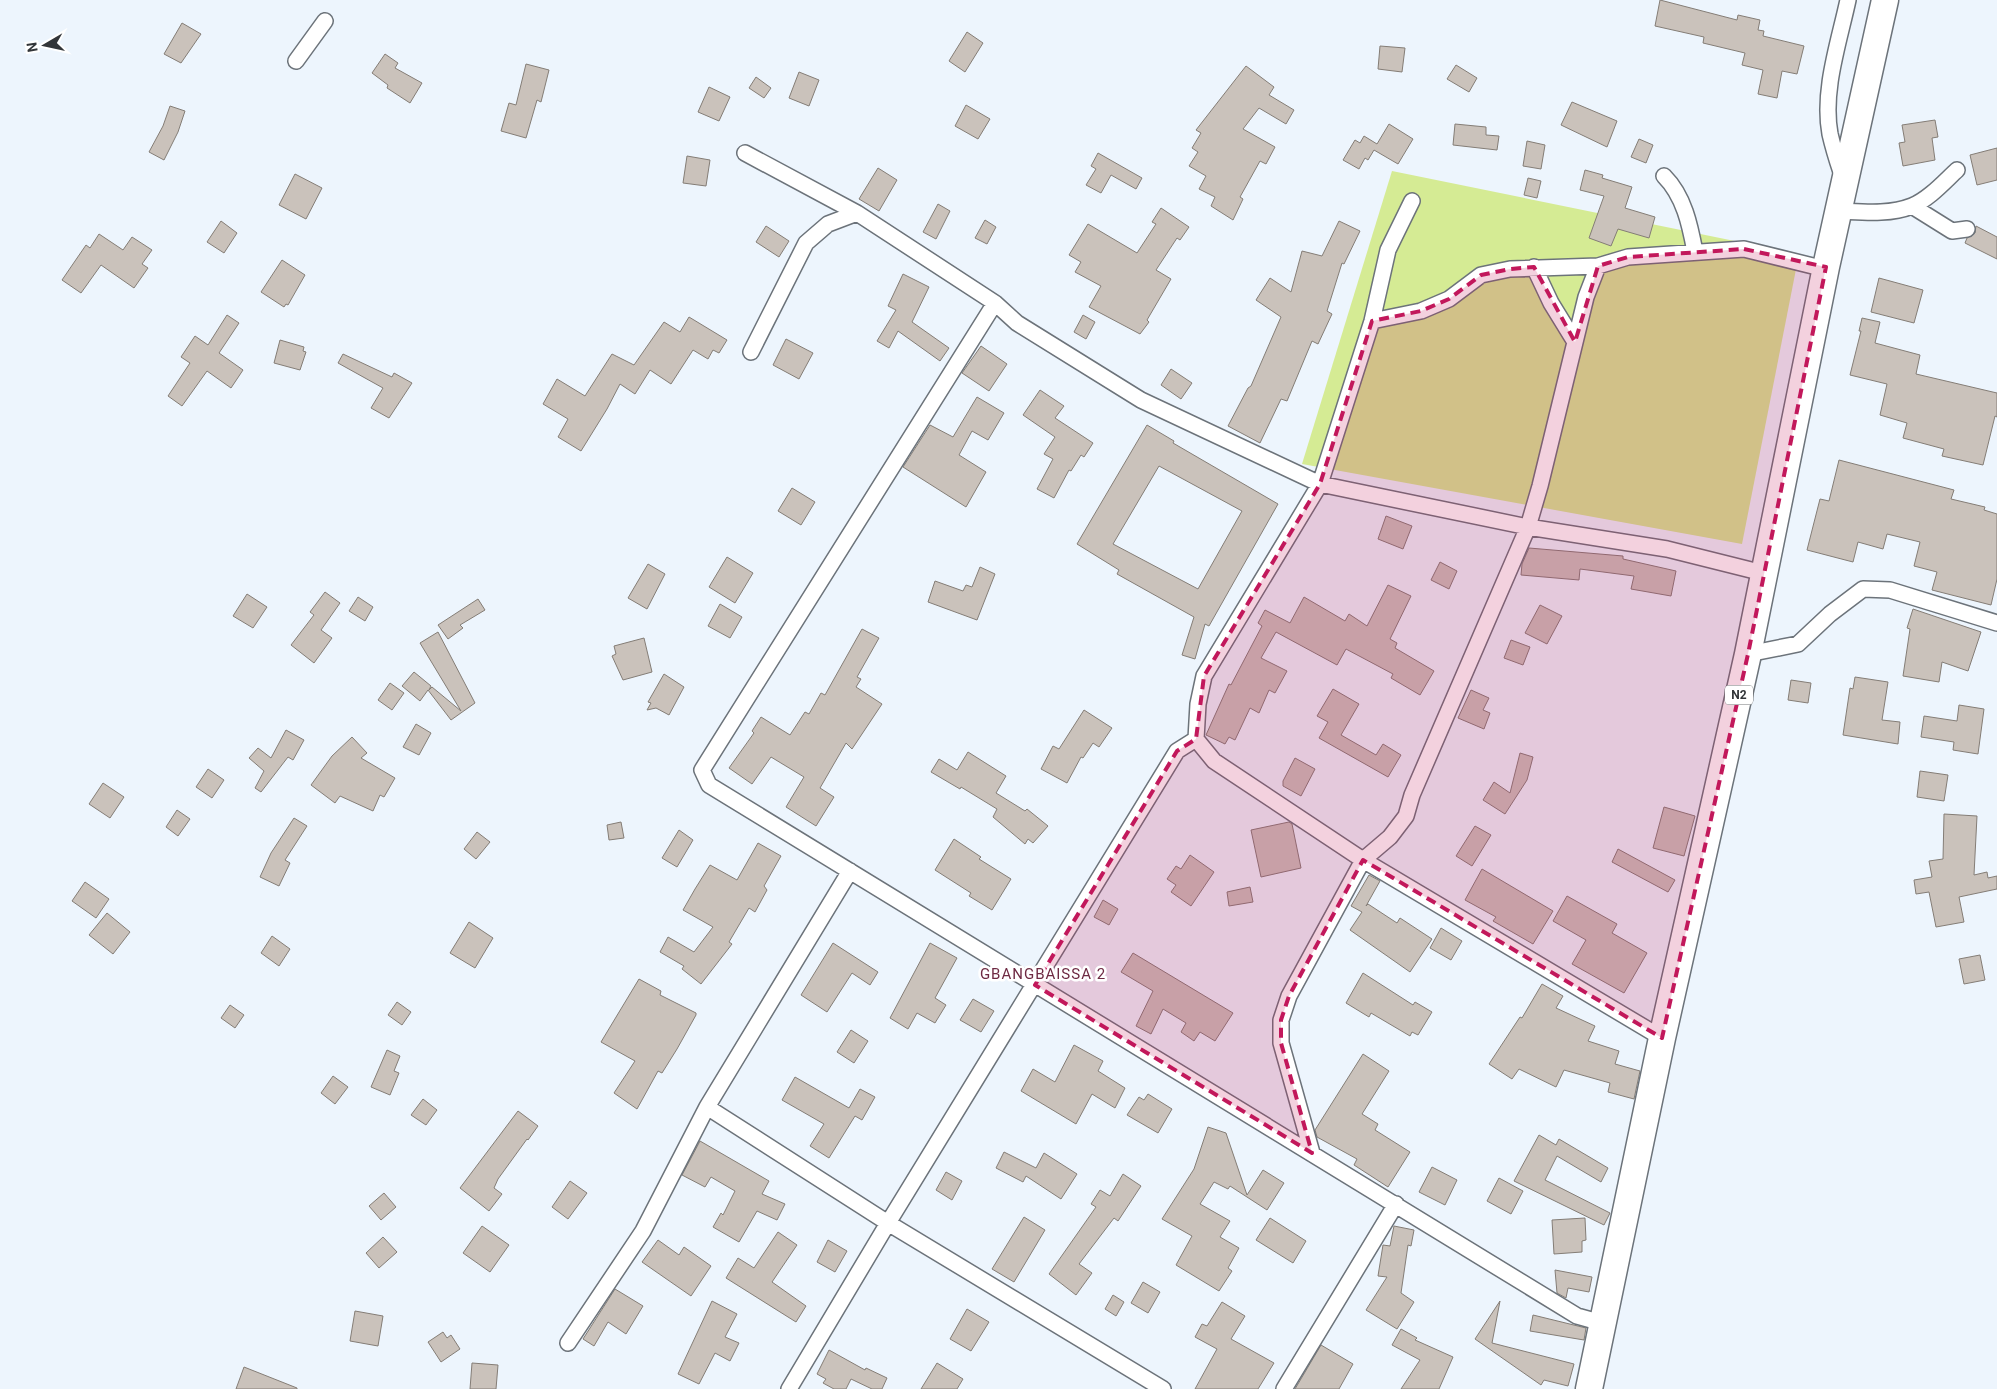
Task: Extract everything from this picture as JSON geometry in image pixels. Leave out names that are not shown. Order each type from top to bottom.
[{"type":"highway","name":"N2","points":[[1589,1389],[1662,1038],[1748,654],[1826,267],[1847,179],[1885,0]]},
{"type":"street","points":[[1847,179],[1841,172],[1830,134],[1828,113],[1832,72],[1848,0]]},
{"type":"street","points":[[296,62],[325,20]]},
{"type":"street","points":[[745,154],[857,213],[995,303],[1017,323],[1141,400],[1320,484],[1528,527],[1666,549],[1763,573]]},
{"type":"street","points":[[1839,211],[1879,212],[1912,206],[1930,194],[1957,170]]},
{"type":"street","points":[[1664,176],[1669,181],[1688,216],[1695,252]]},
{"type":"street","points":[[1412,201],[1388,250],[1372,321],[1320,484],[1204,676],[1198,704],[1196,739],[1214,761],[1363,860],[1662,1038]]},
{"type":"street","points":[[1912,206],[1952,232],[1967,229]]},
{"type":"street","points":[[751,352],[806,243],[828,224],[857,213]]},
{"type":"street","points":[[1372,321],[1421,311],[1449,299],[1482,276],[1510,269],[1598,266],[1628,257],[1744,250],[1817,267],[1826,267]]},
{"type":"street","points":[[1312,1153],[1280,1043],[1281,1020],[1289,996],[1363,860],[1390,837],[1406,816],[1412,796],[1528,527],[1540,486],[1586,297],[1598,266]]},
{"type":"street","points":[[1534,267],[1551,303],[1574,342]]},
{"type":"street","points":[[995,303],[702,770],[709,785],[1577,1316],[1602,1323]]},
{"type":"street","points":[[1748,654],[1798,644],[1830,614],[1863,589],[1890,590],[1997,623]]},
{"type":"street","points":[[789,1389],[888,1223],[1177,751],[1196,739]]},
{"type":"street","points":[[568,1343],[643,1231],[707,1107],[850,871]]},
{"type":"street","points":[[707,1107],[888,1223],[1163,1389]]},
{"type":"street","points":[[1284,1389],[1396,1204]]},
{"type":"highlighted area","points":[[1744,249],[1826,267],[1748,654],[1662,1038],[1363,860],[1289,996],[1281,1020],[1281,1043],[1312,1153],[1035,985],[1177,751],[1196,739],[1204,676],[1320,484],[1372,321],[1421,311],[1449,299],[1481,275],[1510,269],[1534,267],[1575,342],[1598,266],[1628,257]]},
{"type":"green space","points":[[1392,171],[1799,254],[1742,544],[1302,464]]},
{"type":"building","points":[[1660,0],[1737,20],[1738,15],[1760,20],[1758,30],[1764,31],[1763,36],[1804,46],[1797,74],[1782,71],[1777,98],[1758,94],[1763,70],[1742,65],[1745,53],[1703,43],[1704,37],[1655,26]]},
{"type":"building","points":[[182,23],[201,34],[181,63],[164,54]]},
{"type":"building","points":[[967,32],[983,43],[965,72],[949,61]]},
{"type":"building","points":[[1380,46],[1405,48],[1402,72],[1378,69]]},
{"type":"building","points":[[385,54],[398,63],[395,68],[422,83],[410,103],[387,88],[388,85],[372,73]]},
{"type":"building","points":[[526,64],[549,70],[541,102],[537,100],[526,138],[501,131],[509,103],[516,105]]},
{"type":"building","points":[[1456,65],[1477,78],[1469,92],[1447,79]]},
{"type":"building","points":[[1246,66],[1274,87],[1269,95],[1294,110],[1286,124],[1259,108],[1243,129],[1275,147],[1266,164],[1260,161],[1240,197],[1243,199],[1233,220],[1211,206],[1215,197],[1199,189],[1206,176],[1189,166],[1198,152],[1192,148],[1201,133],[1196,130]]},
{"type":"building","points":[[799,72],[819,80],[809,106],[789,98]]},
{"type":"building","points":[[756,77],[771,88],[764,98],[749,88]]},
{"type":"building","points":[[709,87],[730,97],[719,121],[698,112]]},
{"type":"building","points":[[1572,102],[1617,121],[1607,147],[1561,125]]},
{"type":"building","points":[[966,105],[990,119],[978,139],[955,126]]},
{"type":"building","points":[[170,106],[185,111],[178,132],[164,160],[149,152],[163,126]]},
{"type":"building","points":[[1935,120],[1938,137],[1932,138],[1935,160],[1903,166],[1899,143],[1905,142],[1902,125]]},
{"type":"building","points":[[1389,124],[1413,139],[1398,164],[1374,150],[1368,160],[1365,158],[1359,169],[1343,160],[1355,140],[1360,143],[1364,136],[1377,144]]},
{"type":"building","points":[[1455,124],[1486,127],[1486,135],[1499,136],[1497,150],[1453,145]]},
{"type":"building","points":[[1639,139],[1653,145],[1646,163],[1631,157]]},
{"type":"building","points":[[1527,141],[1545,145],[1541,169],[1523,166]]},
{"type":"building","points":[[1997,148],[1997,180],[1977,185],[1970,155]]},
{"type":"building","points":[[1098,153],[1142,178],[1136,189],[1111,175],[1101,193],[1086,185],[1096,169],[1091,166]]},
{"type":"building","points":[[687,156],[710,160],[706,186],[683,183]]},
{"type":"building","points":[[878,168],[897,180],[879,211],[859,199]]},
{"type":"building","points":[[1585,170],[1603,175],[1602,178],[1632,187],[1625,208],[1655,217],[1649,238],[1618,229],[1611,246],[1589,238],[1604,196],[1580,190]]},
{"type":"building","points":[[295,174],[322,188],[306,219],[279,205]]},
{"type":"building","points":[[1528,178],[1541,181],[1537,198],[1524,195]]},
{"type":"building","points":[[938,204],[950,211],[936,239],[923,232]]},
{"type":"building","points":[[1161,208],[1189,227],[1180,240],[1177,238],[1156,270],[1171,279],[1147,320],[1149,322],[1140,334],[1089,307],[1101,286],[1075,272],[1081,262],[1069,255],[1088,224],[1137,253],[1156,224],[1152,222]]},
{"type":"building","points":[[985,220],[996,227],[987,244],[975,238]]},
{"type":"building","points":[[221,221],[237,233],[224,253],[207,242]]},
{"type":"building","points":[[1339,221],[1360,231],[1344,264],[1342,263],[1327,311],[1332,314],[1318,344],[1312,341],[1287,401],[1281,399],[1260,443],[1228,426],[1248,388],[1251,386],[1281,317],[1256,300],[1270,278],[1291,292],[1302,251],[1322,256]]},
{"type":"building","points":[[766,226],[789,241],[779,257],[756,242]]},
{"type":"building","points":[[1976,226],[1997,237],[1997,259],[1965,243],[1967,238],[1975,233]]},
{"type":"building","points":[[99,234],[123,250],[132,237],[152,250],[142,264],[148,268],[134,288],[101,265],[81,293],[62,280],[86,245],[90,248]]},
{"type":"building","points":[[282,260],[305,275],[288,305],[286,304],[284,307],[261,292]]},
{"type":"building","points":[[903,274],[929,287],[912,322],[949,348],[940,361],[898,331],[889,348],[877,341],[896,310],[888,306]]},
{"type":"building","points":[[1879,278],[1923,290],[1914,323],[1871,312]]},
{"type":"building","points":[[227,315],[239,323],[219,353],[243,370],[231,388],[207,371],[182,406],[168,396],[190,363],[181,357],[195,336],[208,345]]},
{"type":"building","points":[[1083,315],[1095,322],[1086,339],[1074,332]]},
{"type":"building","points":[[689,317],[727,340],[719,353],[713,350],[708,359],[693,350],[671,384],[650,370],[635,394],[620,384],[581,451],[558,437],[568,419],[543,404],[557,379],[585,396],[612,354],[634,365],[664,322],[680,332]]},
{"type":"building","points":[[1862,318],[1880,322],[1875,343],[1920,355],[1916,374],[1997,393],[1997,417],[1995,416],[1983,465],[1942,456],[1944,449],[1903,438],[1907,423],[1880,415],[1887,384],[1850,375],[1861,331],[1859,331]]},
{"type":"building","points":[[786,339],[813,353],[799,379],[773,365]]},
{"type":"building","points":[[280,340],[304,347],[303,351],[306,352],[300,370],[274,363]]},
{"type":"building","points":[[981,346],[1007,364],[989,391],[962,373]]},
{"type":"building","points":[[343,354],[392,377],[394,373],[412,383],[389,418],[371,408],[383,388],[338,363]]},
{"type":"building","points":[[1171,369],[1192,383],[1181,399],[1161,385]]},
{"type":"building","points":[[1040,390],[1064,406],[1055,418],[1093,443],[1084,457],[1081,455],[1071,471],[1069,470],[1054,498],[1037,489],[1053,459],[1044,454],[1055,437],[1023,415]]},
{"type":"building","points":[[977,397],[1004,413],[988,440],[972,431],[959,455],[986,472],[966,507],[903,467],[930,425],[953,437]]},
{"type":"building","points":[[1147,425],[1174,441],[1173,443],[1278,504],[1209,626],[1205,624],[1195,659],[1182,655],[1194,617],[1117,574],[1119,570],[1077,544]],"holes":[[[1159,466],[1242,511],[1198,589],[1113,544]]]},
{"type":"building","points":[[1839,460],[1954,490],[1951,499],[1985,507],[1984,510],[1997,514],[1997,579],[1991,605],[1932,590],[1937,572],[1914,566],[1920,542],[1887,534],[1883,549],[1858,542],[1853,562],[1807,550],[1820,499],[1829,501]]},
{"type":"building","points":[[792,488],[815,502],[801,525],[778,511]]},
{"type":"building","points":[[1386,516],[1412,526],[1403,549],[1378,539]]},
{"type":"building","points":[[1529,548],[1623,556],[1623,559],[1676,571],[1671,596],[1631,589],[1634,576],[1580,569],[1579,580],[1521,575],[1522,564]]},
{"type":"building","points":[[727,557],[753,573],[735,603],[709,587]]},
{"type":"building","points":[[1440,562],[1457,571],[1449,589],[1431,580]]},
{"type":"building","points":[[648,564],[665,574],[647,609],[628,598]]},
{"type":"building","points":[[980,567],[995,574],[977,620],[928,602],[935,581],[963,591],[966,585],[972,587]]},
{"type":"building","points":[[1388,585],[1411,596],[1390,639],[1397,643],[1395,648],[1434,671],[1420,695],[1391,678],[1393,674],[1346,649],[1337,665],[1276,632],[1261,658],[1287,671],[1275,693],[1269,690],[1259,713],[1250,708],[1235,740],[1229,737],[1225,744],[1206,735],[1229,684],[1231,685],[1262,626],[1258,623],[1265,610],[1290,623],[1304,597],[1345,621],[1349,614],[1367,626]]},
{"type":"building","points":[[325,592],[340,603],[321,630],[332,638],[314,663],[291,645],[314,615],[310,612]]},
{"type":"building","points":[[247,594],[267,607],[253,628],[233,616]]},
{"type":"building","points":[[358,597],[373,607],[365,621],[349,611]]},
{"type":"building","points":[[478,599],[485,610],[460,625],[463,628],[448,639],[438,625]]},
{"type":"building","points":[[720,604],[742,617],[730,638],[708,626]]},
{"type":"building","points":[[1540,605],[1562,616],[1547,644],[1525,633]]},
{"type":"building","points":[[1913,609],[1981,632],[1968,671],[1942,662],[1939,682],[1903,676],[1910,629],[1907,628]]},
{"type":"building","points":[[862,629],[879,638],[857,677],[861,679],[856,687],[882,704],[852,749],[846,743],[820,788],[834,797],[816,826],[786,807],[804,777],[771,757],[752,784],[729,768],[754,733],[752,731],[761,717],[790,735],[805,712],[809,714],[821,693],[825,695]]},
{"type":"building","points":[[438,632],[475,703],[451,720],[428,690],[420,701],[402,686],[414,672],[431,686],[429,690],[432,687],[461,711],[420,643]]},
{"type":"building","points":[[644,638],[652,672],[623,680],[612,656],[616,654],[614,646]]},
{"type":"building","points":[[1511,640],[1530,647],[1523,665],[1504,658]]},
{"type":"building","points":[[664,674],[684,687],[669,715],[656,708],[647,710],[651,703],[648,702]]},
{"type":"building","points":[[1855,677],[1888,682],[1882,720],[1900,722],[1898,744],[1843,735],[1850,688],[1853,689]]},
{"type":"building","points":[[1791,680],[1811,683],[1808,703],[1788,700]]},
{"type":"building","points":[[390,683],[404,693],[392,710],[378,700]]},
{"type":"building","points":[[1333,689],[1359,704],[1341,735],[1376,755],[1383,744],[1401,755],[1388,777],[1319,738],[1328,722],[1317,716]]},
{"type":"building","points":[[1471,690],[1489,698],[1483,710],[1490,713],[1484,729],[1458,718]]},
{"type":"building","points":[[1959,705],[1984,709],[1978,754],[1953,750],[1954,742],[1921,737],[1924,716],[1957,721]]},
{"type":"building","points":[[1084,710],[1112,728],[1099,747],[1093,743],[1083,758],[1081,757],[1067,783],[1041,769],[1053,746],[1059,749]]},
{"type":"building","points":[[416,724],[431,733],[419,755],[403,747]]},
{"type":"building","points":[[286,730],[304,740],[293,760],[288,757],[261,792],[255,788],[264,771],[249,758],[258,748],[271,758]]},
{"type":"building","points":[[352,737],[367,753],[361,758],[395,778],[384,797],[380,795],[373,811],[340,796],[335,803],[311,785],[332,756]]},
{"type":"building","points":[[968,752],[1006,776],[996,793],[1025,811],[1027,809],[1048,826],[1033,843],[1028,839],[1025,844],[993,817],[997,809],[961,787],[960,789],[931,772],[939,759],[957,770]]},
{"type":"building","points":[[1520,753],[1533,757],[1527,780],[1505,814],[1483,800],[1494,782],[1510,793]]},
{"type":"building","points":[[1295,758],[1315,769],[1301,796],[1283,786],[1283,781]]},
{"type":"building","points":[[208,769],[224,780],[212,798],[196,787]]},
{"type":"building","points":[[1920,771],[1948,775],[1944,801],[1917,797]]},
{"type":"building","points":[[103,783],[124,797],[110,818],[89,804]]},
{"type":"building","points":[[1664,807],[1695,816],[1684,856],[1653,848]]},
{"type":"building","points":[[177,810],[190,819],[178,836],[166,827]]},
{"type":"building","points":[[1944,814],[1977,816],[1974,875],[1987,872],[1988,878],[1997,876],[1997,889],[1959,897],[1964,922],[1936,927],[1929,892],[1916,894],[1914,880],[1932,877],[1929,861],[1943,859]]},
{"type":"building","points":[[294,818],[307,826],[285,860],[290,863],[279,886],[260,877],[271,853]]},
{"type":"building","points":[[621,822],[624,838],[609,840],[607,825]]},
{"type":"building","points":[[1289,822],[1292,824],[1301,868],[1261,877],[1251,830]]},
{"type":"building","points":[[1475,826],[1491,835],[1472,866],[1456,856]]},
{"type":"building","points":[[679,830],[693,840],[677,867],[662,858]]},
{"type":"building","points":[[477,832],[490,842],[476,859],[464,849]]},
{"type":"building","points":[[954,839],[981,857],[979,859],[1011,879],[992,910],[969,896],[971,893],[935,870]]},
{"type":"building","points":[[758,843],[781,856],[764,886],[767,890],[755,912],[749,908],[729,942],[732,944],[701,984],[682,969],[684,966],[660,952],[668,937],[694,952],[713,927],[683,910],[695,889],[710,865],[737,880]]},
{"type":"building","points":[[1618,849],[1675,880],[1668,892],[1612,862]]},
{"type":"building","points":[[1190,855],[1214,872],[1191,906],[1171,892],[1176,885],[1167,879],[1176,866],[1181,869]]},
{"type":"building","points":[[1482,869],[1553,911],[1533,944],[1493,921],[1496,917],[1465,900]]},
{"type":"building","points":[[1369,875],[1380,881],[1366,906],[1368,904],[1397,923],[1400,918],[1432,939],[1410,972],[1350,930],[1362,912],[1351,906]]},
{"type":"building","points":[[85,882],[109,899],[96,918],[72,901]]},
{"type":"building","points":[[1250,887],[1253,902],[1229,906],[1227,892]]},
{"type":"building","points":[[1567,896],[1617,924],[1612,933],[1647,953],[1624,993],[1572,964],[1586,940],[1553,921]]},
{"type":"building","points":[[1103,900],[1118,909],[1109,925],[1094,917]]},
{"type":"building","points":[[107,913],[130,932],[113,954],[89,935]]},
{"type":"building","points":[[469,922],[493,938],[475,968],[450,953]]},
{"type":"building","points":[[1441,928],[1462,941],[1451,960],[1430,948]]},
{"type":"building","points":[[272,936],[290,949],[279,966],[261,953]]},
{"type":"building","points":[[833,943],[878,972],[870,985],[852,973],[827,1012],[801,995]]},
{"type":"building","points":[[930,943],[957,958],[935,998],[946,1005],[935,1023],[917,1013],[908,1029],[890,1018]]},
{"type":"building","points":[[1133,953],[1233,1013],[1215,1041],[1200,1032],[1194,1041],[1181,1032],[1186,1023],[1163,1009],[1151,1034],[1136,1026],[1153,991],[1121,972]]},
{"type":"building","points":[[1980,955],[1985,980],[1964,984],[1959,959]]},
{"type":"building","points":[[1363,973],[1413,1005],[1415,1002],[1432,1012],[1418,1035],[1412,1032],[1410,1036],[1371,1013],[1369,1017],[1346,1003]]},
{"type":"building","points":[[639,979],[661,991],[660,995],[696,1013],[696,1015],[662,1073],[658,1071],[637,1109],[614,1093],[635,1061],[601,1042]]},
{"type":"building","points":[[1542,984],[1563,996],[1556,1008],[1595,1026],[1588,1041],[1619,1051],[1615,1064],[1640,1071],[1634,1099],[1608,1092],[1610,1083],[1564,1070],[1556,1087],[1519,1069],[1512,1079],[1489,1064],[1520,1017],[1522,1018]]},
{"type":"building","points":[[973,999],[994,1011],[981,1032],[960,1020]]},
{"type":"building","points":[[397,1002],[411,1012],[402,1025],[388,1015]]},
{"type":"building","points":[[230,1005],[244,1015],[235,1028],[221,1018]]},
{"type":"building","points":[[851,1030],[868,1041],[854,1063],[837,1052]]},
{"type":"building","points":[[1074,1045],[1103,1061],[1098,1071],[1125,1088],[1115,1108],[1092,1094],[1076,1124],[1021,1091],[1033,1069],[1055,1082]]},
{"type":"building","points":[[387,1050],[400,1056],[394,1071],[399,1073],[390,1095],[371,1087]]},
{"type":"building","points":[[1363,1054],[1389,1071],[1362,1114],[1378,1124],[1375,1130],[1410,1152],[1388,1187],[1354,1165],[1357,1159],[1317,1137],[1315,1130]]},
{"type":"building","points":[[333,1076],[348,1087],[335,1104],[321,1093]]},
{"type":"building","points":[[795,1077],[849,1108],[860,1089],[875,1097],[862,1120],[855,1116],[829,1158],[810,1146],[824,1124],[782,1100]]},
{"type":"building","points":[[1148,1094],[1172,1109],[1158,1133],[1127,1115],[1139,1097],[1144,1100]]},
{"type":"building","points":[[423,1099],[437,1110],[426,1125],[411,1115]]},
{"type":"building","points":[[518,1111],[538,1126],[498,1179],[494,1188],[502,1194],[489,1211],[460,1188]]},
{"type":"building","points":[[1208,1127],[1226,1133],[1247,1195],[1263,1170],[1284,1183],[1267,1210],[1230,1186],[1228,1189],[1214,1182],[1200,1204],[1230,1221],[1220,1237],[1239,1248],[1228,1268],[1232,1271],[1219,1291],[1176,1265],[1192,1236],[1162,1219],[1194,1169]]},
{"type":"building","points":[[1539,1135],[1556,1145],[1559,1139],[1608,1168],[1601,1182],[1557,1156],[1545,1180],[1610,1213],[1604,1225],[1514,1181]]},
{"type":"building","points":[[700,1141],[769,1181],[762,1194],[785,1204],[777,1220],[757,1211],[739,1242],[713,1227],[721,1213],[723,1215],[735,1191],[711,1177],[705,1187],[682,1175]]},
{"type":"building","points":[[1004,1152],[1036,1168],[1044,1153],[1077,1174],[1061,1199],[1026,1176],[1023,1182],[996,1168]]},
{"type":"building","points":[[1432,1167],[1457,1180],[1445,1205],[1419,1192]]},
{"type":"building","points":[[946,1172],[962,1181],[952,1200],[936,1190]]},
{"type":"building","points":[[1123,1174],[1141,1186],[1118,1221],[1114,1218],[1079,1264],[1092,1273],[1076,1295],[1049,1274],[1096,1207],[1091,1204],[1100,1190],[1110,1196]]},
{"type":"building","points":[[1499,1178],[1523,1191],[1511,1214],[1487,1201]]},
{"type":"building","points":[[570,1181],[587,1193],[568,1219],[552,1207]]},
{"type":"building","points":[[384,1193],[396,1207],[381,1220],[369,1206]]},
{"type":"building","points":[[1024,1217],[1045,1230],[1014,1282],[992,1269]]},
{"type":"building","points":[[1270,1218],[1306,1241],[1293,1263],[1256,1240]]},
{"type":"building","points":[[1585,1218],[1586,1240],[1582,1241],[1582,1252],[1554,1254],[1552,1220]]},
{"type":"building","points":[[482,1226],[509,1245],[490,1272],[463,1253]]},
{"type":"building","points":[[1394,1226],[1414,1230],[1411,1246],[1408,1245],[1401,1293],[1414,1302],[1397,1329],[1366,1310],[1387,1277],[1378,1276],[1383,1245],[1390,1246]]},
{"type":"building","points":[[778,1232],[797,1245],[772,1282],[806,1306],[796,1322],[726,1278],[738,1258],[754,1268]]},
{"type":"building","points":[[383,1237],[397,1252],[379,1268],[366,1253]]},
{"type":"building","points":[[658,1240],[679,1255],[684,1247],[711,1266],[691,1296],[642,1262]]},
{"type":"building","points":[[828,1240],[847,1251],[835,1272],[817,1262]]},
{"type":"building","points":[[1555,1270],[1592,1277],[1589,1292],[1568,1288],[1566,1298],[1557,1293]]},
{"type":"building","points":[[1143,1282],[1160,1292],[1148,1313],[1131,1303]]},
{"type":"building","points":[[615,1289],[643,1306],[626,1334],[608,1322],[594,1346],[583,1339]]},
{"type":"building","points":[[1113,1295],[1124,1302],[1116,1316],[1105,1309]]},
{"type":"building","points":[[712,1301],[737,1314],[725,1337],[739,1343],[730,1361],[715,1353],[699,1384],[678,1374]]},
{"type":"building","points":[[1500,1301],[1492,1343],[1574,1364],[1568,1386],[1544,1380],[1541,1385],[1475,1339]]},
{"type":"building","points":[[1222,1302],[1245,1316],[1231,1339],[1274,1363],[1258,1389],[1195,1389],[1217,1349],[1195,1337],[1202,1324],[1207,1326]]},
{"type":"building","points":[[967,1309],[989,1322],[971,1351],[950,1339]]},
{"type":"building","points":[[355,1311],[383,1316],[378,1346],[350,1341]]},
{"type":"building","points":[[1533,1315],[1586,1328],[1584,1340],[1530,1331]]},
{"type":"building","points":[[1401,1329],[1417,1338],[1415,1340],[1453,1357],[1439,1389],[1401,1389],[1420,1360],[1392,1345]]},
{"type":"building","points":[[443,1332],[447,1338],[451,1335],[460,1349],[441,1362],[428,1342]]},
{"type":"building","points":[[1321,1345],[1353,1364],[1339,1389],[1295,1389]]},
{"type":"building","points":[[829,1350],[865,1370],[866,1368],[887,1378],[882,1389],[872,1389],[851,1379],[846,1389],[834,1389],[823,1383],[826,1379],[817,1374]]},
{"type":"building","points":[[472,1363],[498,1365],[496,1389],[470,1389]]},
{"type":"building","points":[[937,1363],[963,1379],[957,1389],[921,1389]]},
{"type":"building","points":[[244,1367],[297,1388],[297,1389],[236,1389]]},
{"type":"district","name":"GBANGBAISSA 2","points":[[1043,974]]}]
